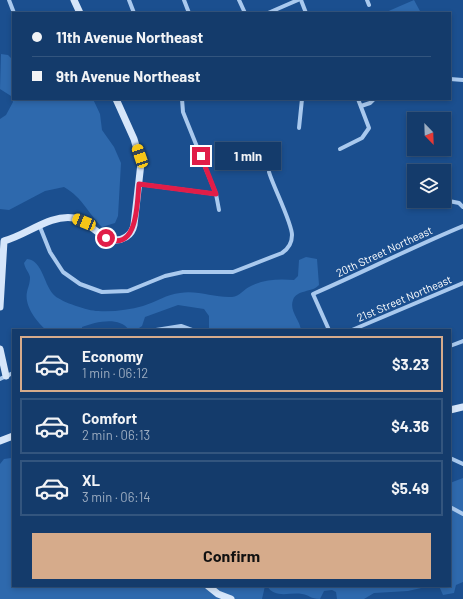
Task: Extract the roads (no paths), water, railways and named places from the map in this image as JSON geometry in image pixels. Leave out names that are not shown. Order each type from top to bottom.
[{"type":"street","points":[[9,0],[14,12]]},
{"type":"street","points":[[74,0],[80,12]]},
{"type":"street","points":[[129,0],[134,12]]},
{"type":"street","points":[[184,0],[189,12]]},
{"type":"street","points":[[240,0],[245,12]]},
{"type":"street","points":[[270,12],[300,0],[306,12]]},
{"type":"street","points":[[367,0],[369,5]]},
{"type":"street","points":[[451,79],[463,80]]},
{"type":"street","points":[[0,307],[2,241],[62,218],[76,219],[90,225],[110,240],[124,238],[133,229],[139,184],[140,156],[116,100]]},
{"type":"street","points":[[182,100],[182,112],[216,194],[219,210]]},
{"type":"street","points":[[299,128],[302,100]]},
{"type":"street","points":[[340,149],[358,141],[368,132],[369,125],[358,100]]},
{"type":"street","points":[[361,106],[373,100]]},
{"type":"street","points":[[40,227],[50,252],[63,272],[80,284],[102,292],[128,291],[165,276],[182,272],[233,272],[282,253],[286,250],[291,241],[292,230],[269,172]]},
{"type":"street","points":[[139,184],[216,194]]},
{"type":"street","points":[[451,201],[459,203],[463,206]]},
{"type":"street","name":"20th Street Northeast","points":[[329,329],[313,294],[356,276],[407,249],[463,226]]},
{"type":"street","name":"21st Street Northeast","points":[[354,329],[463,283]]},
{"type":"street","points":[[162,329],[181,326],[189,329]]},
{"type":"street","points":[[451,346],[463,341]]},
{"type":"street","points":[[0,349],[3,378],[12,374]]},
{"type":"street","points":[[451,410],[463,407]]},
{"type":"street","points":[[0,441],[12,436]]},
{"type":"street","points":[[451,458],[463,464]]},
{"type":"street","points":[[451,508],[463,514]]},
{"type":"street","points":[[209,587],[218,594],[231,599]]}]
